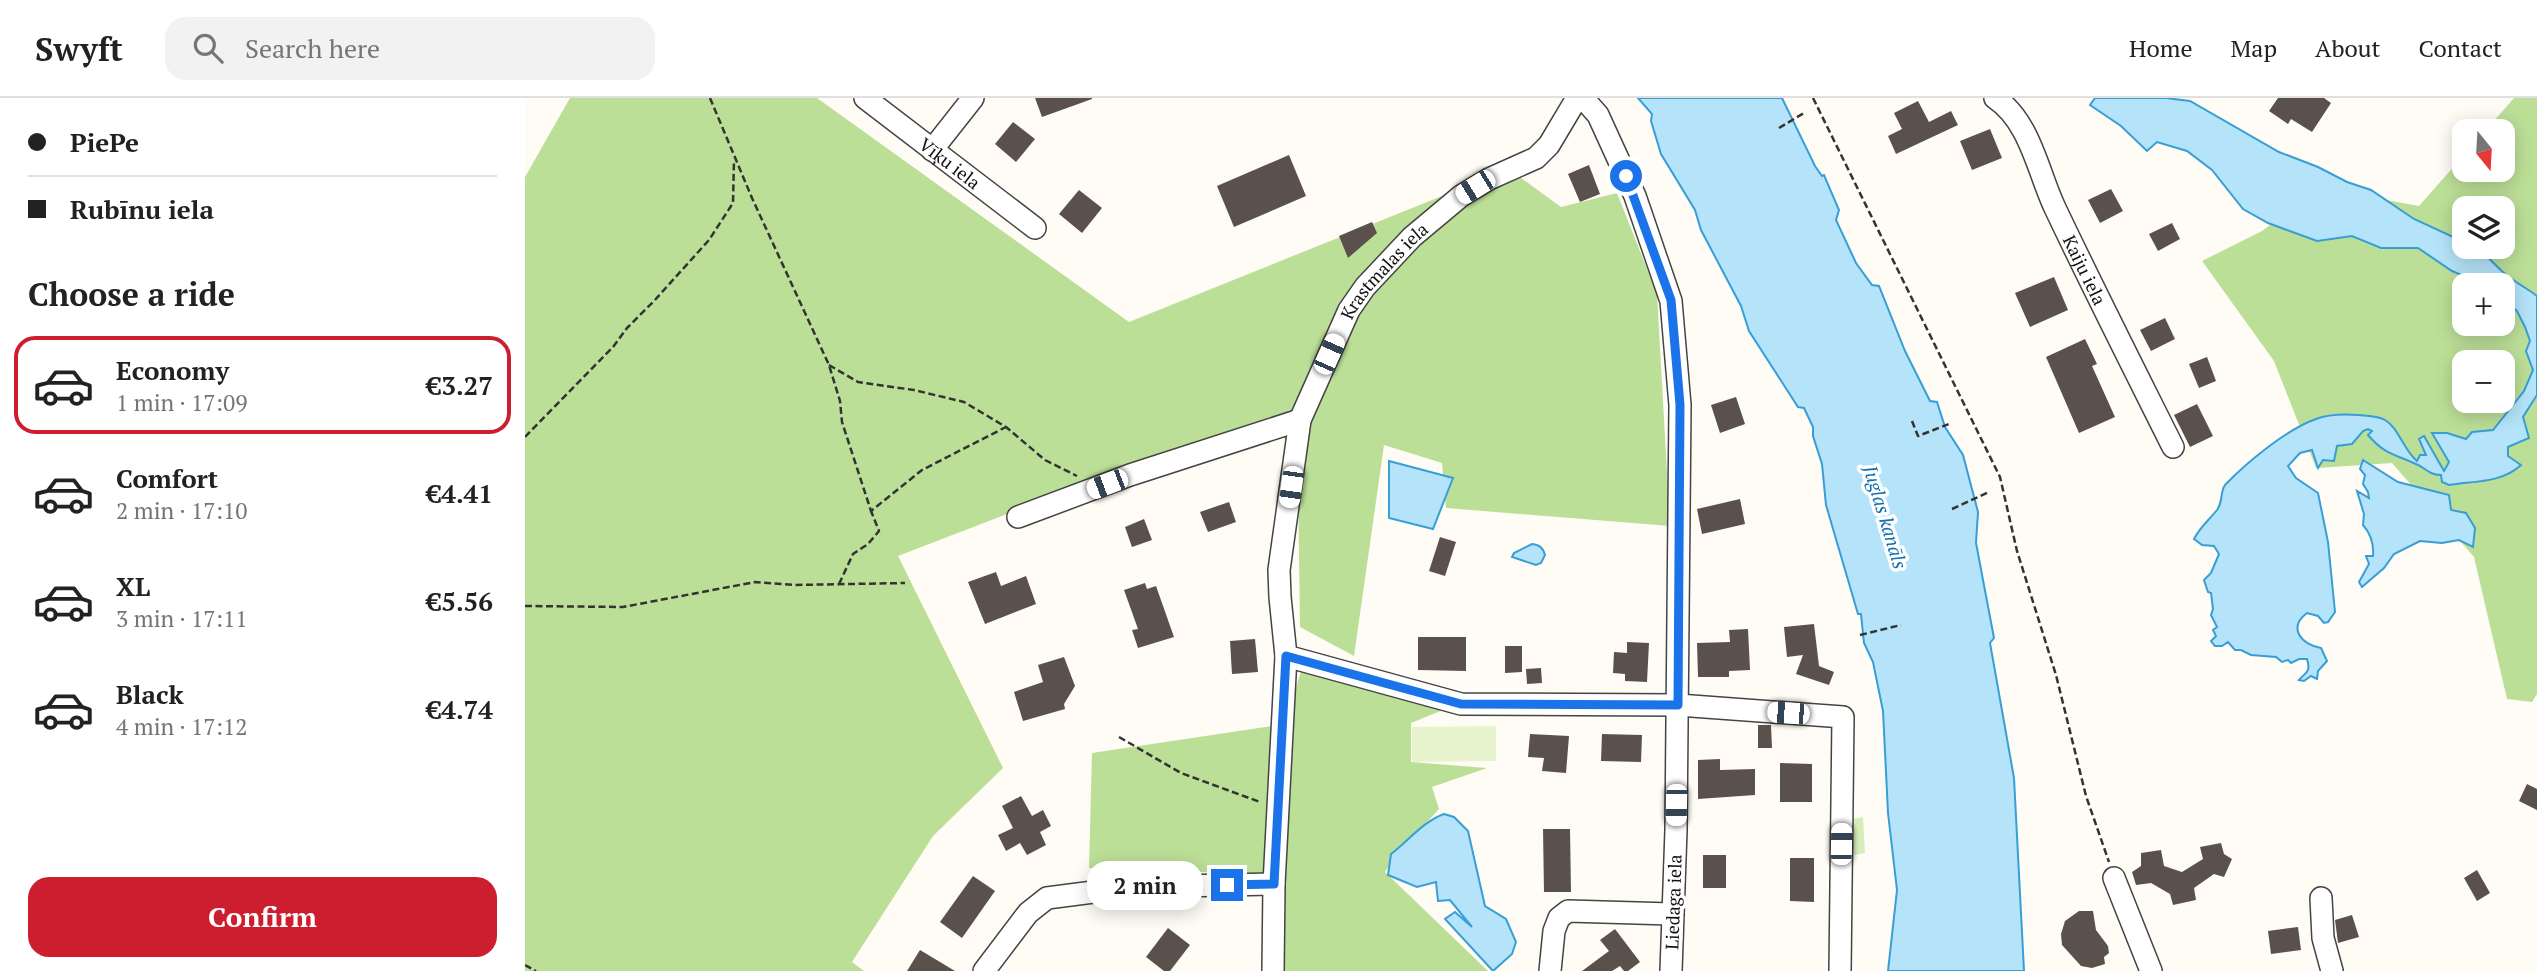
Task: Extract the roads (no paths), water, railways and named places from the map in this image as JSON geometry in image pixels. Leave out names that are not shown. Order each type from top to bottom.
[{"type":"street","name":"Vīķu iela","points":[[865,98],[1035,228]]},
{"type":"street","points":[[932,150],[973,98]]},
{"type":"street","name":"Krastmalas iela","points":[[1273,971],[1274,884],[1286,656],[1279,570],[1300,420],[1349,310],[1365,287],[1412,237],[1461,196],[1489,178],[1536,159],[1549,145],[1577,98]]},
{"type":"street","name":"Liedaga iela","points":[[1583,98],[1598,116],[1635,196],[1671,300],[1680,405],[1678,705],[1671,971]]},
{"type":"street","name":"Kaiju iela","points":[[1995,98],[2008,107],[2022,130],[2054,206],[2173,447]]},
{"type":"street","points":[[1018,517],[1130,475],[1300,420]]},
{"type":"street","points":[[1286,656],[1461,704],[1678,705],[1843,717],[1840,971]]},
{"type":"street","points":[[2114,878],[2151,971]]},
{"type":"street","points":[[984,971],[1028,914],[1047,898],[1132,887],[1274,884]]},
{"type":"street","points":[[2322,898],[2323,938],[2332,971]]},
{"type":"street","points":[[1550,971],[1554,931],[1559,918],[1568,911],[1671,914]]},
{"type":"water","name":"Juglas kanāls","points":[[1638,98],[1782,98],[1815,166],[1822,176],[1824,175],[1839,210],[1836,220],[1856,263],[1872,285],[1879,286],[1905,351],[1930,401],[1937,402],[1945,427],[1963,455],[1978,512],[1976,543],[1994,638],[1990,643],[2014,778],[2024,971],[1888,971],[1897,890],[1888,813],[1883,711],[1873,662],[1864,643],[1861,614],[1858,614],[1826,505],[1822,464],[1813,436],[1813,427],[1804,408],[1798,407],[1749,331],[1741,306],[1701,230],[1695,210],[1661,154],[1651,121],[1652,114]]},
{"type":"water","points":[[2095,98],[2166,98],[2190,101],[2279,152],[2371,190],[2414,219],[2452,236],[2452,259],[2488,259],[2503,273],[2457,273],[2418,248],[2381,248],[2352,236],[2317,241],[2268,223],[2243,209],[2212,170],[2187,151],[2157,142],[2147,151],[2121,126],[2090,105]]},
{"type":"water","points":[[2515,282],[2537,296],[2537,395],[2523,417],[2529,438],[2508,447],[2508,456],[2521,465],[2505,475],[2487,480],[2449,485],[2442,482],[2441,475],[2430,473],[2385,450],[2368,435],[2372,431],[2368,429],[2352,444],[2337,446],[2334,461],[2323,460],[2318,468],[2312,450],[2300,453],[2288,466],[2296,478],[2318,493],[2328,542],[2335,612],[2328,622],[2324,623],[2318,616],[2307,613],[2298,624],[2298,630],[2303,640],[2321,648],[2327,661],[2318,671],[2317,679],[2311,676],[2304,681],[2299,680],[2308,669],[2307,659],[2282,662],[2276,657],[2251,655],[2235,650],[2228,642],[2215,646],[2211,641],[2216,636],[2213,630],[2217,627],[2211,615],[2211,593],[2208,592],[2204,580],[2211,573],[2219,554],[2214,546],[2202,545],[2194,539],[2219,507],[2225,485],[2280,438],[2316,419],[2337,415],[2368,416],[2385,420],[2394,428],[2408,452],[2417,461],[2420,455],[2426,455],[2419,439],[2424,436],[2444,471],[2449,462],[2432,433],[2447,433],[2466,439],[2472,432],[2493,430],[2507,413],[2515,413],[2515,402],[2524,391],[2533,370],[2526,351],[2530,341],[2517,311]]},
{"type":"water","points":[[2363,460],[2398,482],[2449,495],[2451,510],[2466,513],[2475,528],[2473,547],[2459,540],[2442,543],[2420,541],[2394,554],[2384,568],[2362,587],[2359,582],[2369,564],[2366,556],[2373,556],[2370,536],[2363,525],[2364,514],[2357,491],[2369,498],[2363,484],[2365,475],[2360,469]]},
{"type":"water","points":[[1389,461],[1453,478],[1433,529],[1389,518]]},
{"type":"water","points":[[1532,544],[1543,550],[1545,555],[1541,563],[1536,565],[1512,557],[1514,553]]},
{"type":"water","points":[[1444,814],[1454,817],[1468,831],[1485,906],[1506,919],[1516,942],[1512,954],[1493,971],[1445,919],[1455,912],[1472,927],[1450,900],[1438,901],[1436,882],[1417,887],[1388,875],[1391,854],[1423,826]]}]
